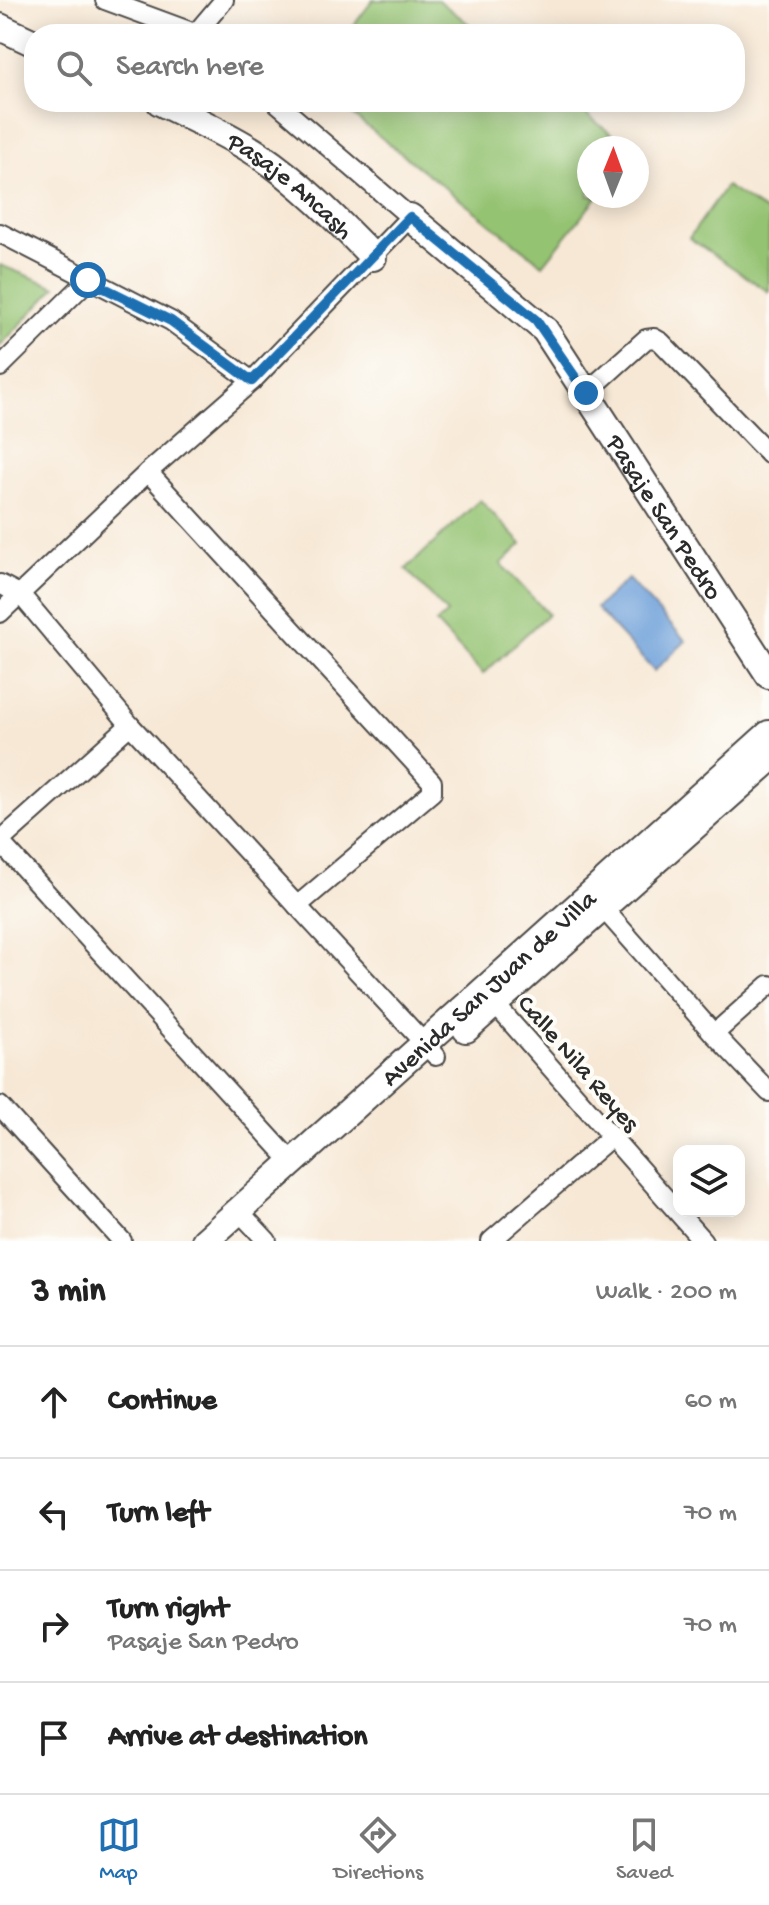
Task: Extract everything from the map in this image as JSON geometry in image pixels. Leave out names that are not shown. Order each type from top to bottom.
[{"type":"street","points":[[105,0],[170,24]]},
{"type":"street","points":[[205,24],[224,0]]},
{"type":"street","points":[[0,27],[24,38]]},
{"type":"street","name":"Pasaje Ancash","points":[[179,112],[274,165],[318,202],[373,257]]},
{"type":"street","name":"Pasaje San Pedro","points":[[288,112],[536,320],[769,675]]},
{"type":"street","points":[[0,613],[148,472],[252,381],[410,217]]},
{"type":"street","points":[[0,233],[171,321],[252,381]]},
{"type":"street","points":[[0,367],[88,280]]},
{"type":"street","points":[[586,393],[646,339],[654,338],[769,454]]},
{"type":"street","points":[[148,472],[432,782],[432,792],[297,906]]},
{"type":"street","points":[[0,584],[21,595],[130,725],[431,1049]]},
{"type":"street","points":[[130,725],[0,842],[294,1164]]},
{"type":"street","name":"Avenida San Juan de Villa","points":[[205,1241],[247,1229],[431,1049],[596,900],[769,734]]},
{"type":"street","name":"Avenida San Juan de Villa","points":[[596,900],[769,760]]},
{"type":"street","points":[[596,900],[769,1092]]},
{"type":"street","points":[[714,1034],[769,985]]},
{"type":"street","name":"Calle Nila Reyes","points":[[488,997],[703,1241]]},
{"type":"street","name":"Avenida San Juan de Villa","points":[[247,1229],[294,1164],[431,1049]]},
{"type":"street","points":[[0,1106],[7,1128],[122,1241]]},
{"type":"street","points":[[491,1241],[611,1137]]},
{"type":"green space","points":[[373,0],[438,0],[469,24],[355,24]]},
{"type":"green space","points":[[349,112],[583,112],[614,136],[577,136],[577,208],[588,208],[543,265]]},
{"type":"green space","points":[[726,186],[769,214],[769,292],[689,238]]},
{"type":"green space","points":[[0,265],[56,287],[0,346]]},
{"type":"green space","points":[[480,500],[522,544],[501,564],[548,614],[483,674],[436,623],[447,613],[406,569]]},
{"type":"water","points":[[628,579],[686,641],[654,671],[596,608]]},
{"type":"route","points":[[88,280],[171,321],[252,381],[410,217],[536,320],[586,393]]}]
